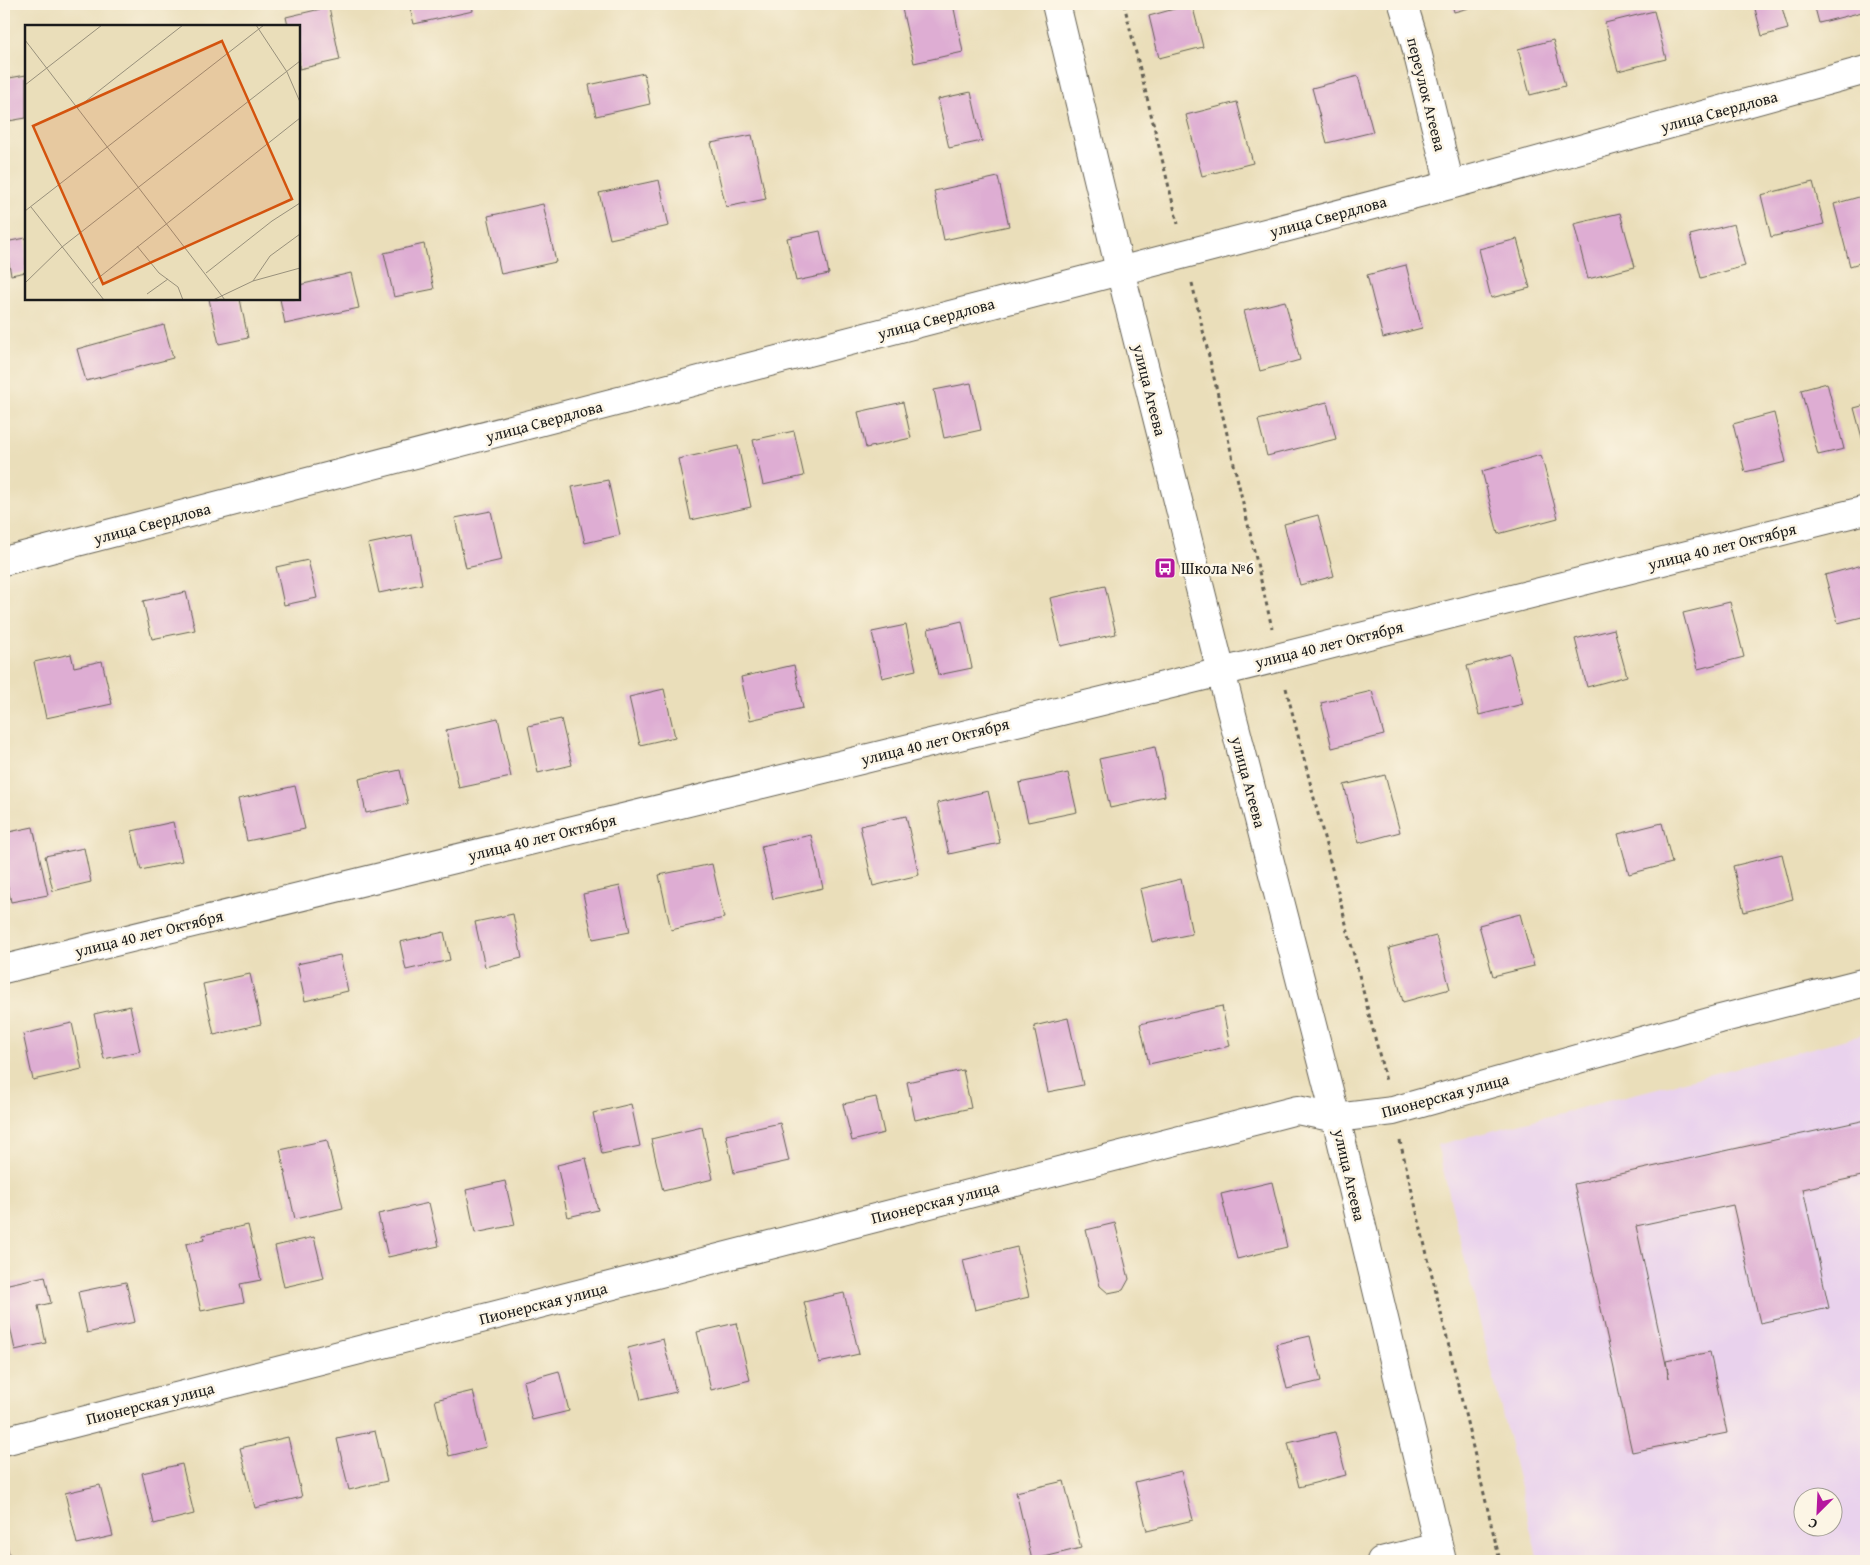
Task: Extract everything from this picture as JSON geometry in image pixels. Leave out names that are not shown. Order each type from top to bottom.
[{"type":"street","name":"улица Агеева","points":[[1056,4],[1120,270],[1221,672],[1336,1118],[1440,1554]]},
{"type":"street","name":"переулок Агеева","points":[[1403,4],[1415,43],[1450,185]]},
{"type":"street","name":"улица Свердлова","points":[[4,561],[1450,185],[1866,70]]},
{"type":"street","name":"улица 40 лет Октября","points":[[4,968],[1221,672],[1866,510]]},
{"type":"street","name":"Пионерская улица","points":[[4,1441],[1297,1110],[1336,1118],[1393,1111],[1710,1022],[1866,982]]},
{"type":"street","points":[[1381,1561],[1440,1554]]},
{"type":"path","points":[[1124,4],[1186,253],[1279,657],[1393,1111],[1500,1561]]},
{"type":"shaded area","points":[[1866,1034],[1866,1561],[1538,1561],[1437,1145]]},
{"type":"building","points":[[409,4],[472,4],[473,11],[414,24]]},
{"type":"building","points":[[901,4],[953,4],[963,52],[914,63]]},
{"type":"building","points":[[1192,4],[1203,47],[1159,58],[1149,16]]},
{"type":"building","points":[[1452,4],[1484,4],[1454,12]]},
{"type":"building","points":[[1781,4],[1788,29],[1762,36],[1754,5]]},
{"type":"building","points":[[1814,4],[1864,4],[1866,11],[1819,23]]},
{"type":"building","points":[[329,7],[340,60],[300,69],[300,25],[288,25],[286,17]]},
{"type":"building","points":[[1654,11],[1666,59],[1618,71],[1605,23]]},
{"type":"building","points":[[1553,40],[1565,86],[1530,95],[1518,49]]},
{"type":"building","points":[[644,73],[650,104],[596,116],[589,85]]},
{"type":"building","points":[[25,75],[25,118],[9,121],[4,98],[4,79]]},
{"type":"building","points":[[1358,76],[1373,132],[1327,143],[1312,88]]},
{"type":"building","points":[[971,92],[982,141],[949,148],[938,99]]},
{"type":"building","points":[[1237,102],[1253,163],[1202,176],[1186,115]]},
{"type":"building","points":[[752,135],[766,199],[726,207],[711,143]]},
{"type":"building","points":[[998,177],[1009,226],[944,240],[934,191]]},
{"type":"building","points":[[659,180],[669,226],[610,239],[599,193]]},
{"type":"building","points":[[1813,182],[1824,224],[1771,237],[1761,195]]},
{"type":"building","points":[[1866,195],[1866,261],[1850,266],[1834,204]]},
{"type":"building","points":[[543,204],[556,262],[501,274],[488,216]]},
{"type":"building","points":[[1620,213],[1635,267],[1588,279],[1574,224]]},
{"type":"building","points":[[1734,224],[1745,266],[1701,278],[1690,235]]},
{"type":"building","points":[[820,231],[829,274],[796,281],[787,238]]},
{"type":"building","points":[[25,238],[25,272],[11,275],[5,242]]},
{"type":"building","points":[[1517,239],[1530,288],[1491,298],[1479,249]]},
{"type":"building","points":[[424,244],[434,289],[394,297],[384,253]]},
{"type":"building","points":[[1406,265],[1422,328],[1383,338],[1367,275]]},
{"type":"building","points":[[351,273],[359,308],[285,324],[280,300],[300,300],[300,285]]},
{"type":"building","points":[[209,300],[240,300],[248,338],[219,344]]},
{"type":"building","points":[[1285,301],[1300,360],[1260,371],[1244,311]]},
{"type":"building","points":[[164,325],[173,358],[86,381],[77,349]]},
{"type":"building","points":[[971,383],[981,430],[944,438],[934,390]]},
{"type":"building","points":[[1827,383],[1844,449],[1818,455],[1801,390]]},
{"type":"building","points":[[903,402],[911,438],[866,448],[858,412]]},
{"type":"building","points":[[1327,402],[1336,439],[1267,456],[1258,420]]},
{"type":"building","points":[[1866,405],[1866,444],[1864,445],[1854,408]]},
{"type":"building","points":[[1774,413],[1786,462],[1745,472],[1733,424]]},
{"type":"building","points":[[794,431],[804,476],[763,485],[753,440]]},
{"type":"building","points":[[738,446],[751,507],[691,520],[678,459]]},
{"type":"building","points":[[1541,455],[1558,518],[1498,534],[1482,471]]},
{"type":"building","points":[[608,480],[620,535],[585,543],[572,487]]},
{"type":"building","points":[[491,511],[502,560],[466,568],[455,518]]},
{"type":"building","points":[[1318,515],[1334,576],[1300,585],[1284,524]]},
{"type":"building","points":[[412,535],[422,584],[379,593],[368,544]]},
{"type":"building","points":[[308,560],[317,598],[284,605],[276,567]]},
{"type":"building","points":[[1866,564],[1866,616],[1838,623],[1825,575]]},
{"type":"building","points":[[1105,586],[1116,634],[1061,646],[1050,598]]},
{"type":"building","points":[[186,592],[195,630],[152,639],[143,601]]},
{"type":"building","points":[[1730,602],[1744,657],[1698,669],[1683,613]]},
{"type":"building","points":[[962,621],[972,668],[938,675],[928,629]]},
{"type":"building","points":[[906,625],[916,670],[882,678],[872,632]]},
{"type":"building","points":[[1614,629],[1627,676],[1587,687],[1575,639]]},
{"type":"building","points":[[71,654],[74,667],[102,661],[112,704],[46,718],[34,662]]},
{"type":"building","points":[[1510,654],[1523,704],[1479,715],[1467,666]]},
{"type":"building","points":[[794,665],[803,708],[750,720],[741,677]]},
{"type":"building","points":[[664,689],[675,737],[640,745],[629,697]]},
{"type":"building","points":[[1372,691],[1384,735],[1332,748],[1321,703]]},
{"type":"building","points":[[498,718],[511,777],[459,788],[446,730]]},
{"type":"building","points":[[561,719],[572,765],[538,773],[528,726]]},
{"type":"building","points":[[1155,747],[1165,796],[1110,808],[1099,759]]},
{"type":"building","points":[[400,770],[408,804],[366,813],[359,779]]},
{"type":"building","points":[[1068,773],[1077,812],[1028,822],[1019,783]]},
{"type":"building","points":[[1385,775],[1400,832],[1359,843],[1344,785]]},
{"type":"building","points":[[295,786],[305,829],[247,841],[238,799]]},
{"type":"building","points":[[988,791],[1000,843],[949,854],[937,803]]},
{"type":"building","points":[[906,816],[919,875],[873,886],[860,826]]},
{"type":"building","points":[[173,822],[182,861],[141,870],[132,831]]},
{"type":"building","points":[[1662,823],[1672,863],[1629,874],[1618,834]]},
{"type":"building","points":[[33,827],[48,895],[11,902],[4,868],[4,833]]},
{"type":"building","points":[[811,835],[823,888],[773,899],[761,846]]},
{"type":"building","points":[[84,848],[91,882],[53,891],[45,856]]},
{"type":"building","points":[[1782,854],[1793,899],[1744,912],[1733,866]]},
{"type":"building","points":[[712,864],[724,918],[671,930],[659,875]]},
{"type":"building","points":[[1181,879],[1192,934],[1152,942],[1140,889]]},
{"type":"building","points":[[620,886],[630,932],[593,939],[583,894]]},
{"type":"building","points":[[513,914],[522,958],[485,967],[475,922]]},
{"type":"building","points":[[1520,914],[1534,966],[1493,976],[1479,925]]},
{"type":"building","points":[[444,932],[450,960],[406,970],[400,942]]},
{"type":"building","points":[[1436,936],[1450,989],[1403,1002],[1389,948]]},
{"type":"building","points":[[340,955],[348,991],[305,1001],[297,964]]},
{"type":"building","points":[[250,974],[261,1024],[214,1035],[203,984]]},
{"type":"building","points":[[130,1006],[140,1051],[104,1059],[94,1014]]},
{"type":"building","points":[[1222,1006],[1230,1046],[1149,1064],[1140,1024]]},
{"type":"building","points":[[1068,1018],[1083,1085],[1048,1092],[1034,1026]]},
{"type":"building","points":[[72,1023],[82,1069],[33,1080],[23,1034]]},
{"type":"building","points":[[963,1070],[971,1108],[915,1120],[907,1082]]},
{"type":"building","points":[[876,1097],[884,1133],[852,1141],[843,1104]]},
{"type":"building","points":[[631,1104],[640,1146],[602,1154],[593,1113]]},
{"type":"building","points":[[1866,1120],[1866,1175],[1803,1189],[1829,1308],[1760,1323],[1733,1205],[1636,1226],[1669,1378],[1666,1361],[1710,1352],[1727,1433],[1632,1452],[1574,1184]]},
{"type":"building","points":[[780,1123],[789,1161],[734,1173],[726,1135]]},
{"type":"building","points":[[702,1127],[713,1179],[663,1191],[651,1139]]},
{"type":"building","points":[[327,1140],[343,1208],[295,1219],[280,1150]]},
{"type":"building","points":[[586,1158],[598,1210],[568,1217],[557,1165]]},
{"type":"building","points":[[505,1181],[515,1225],[475,1233],[466,1190]]},
{"type":"building","points":[[1272,1182],[1287,1247],[1237,1259],[1221,1194]]},
{"type":"building","points":[[429,1203],[439,1246],[388,1257],[378,1214]]},
{"type":"building","points":[[1115,1223],[1129,1279],[1123,1290],[1108,1293],[1100,1286],[1086,1230]]},
{"type":"building","points":[[248,1225],[261,1280],[240,1284],[244,1302],[201,1311],[186,1244],[204,1240],[203,1235]]},
{"type":"building","points":[[314,1237],[324,1278],[284,1287],[275,1246]]},
{"type":"building","points":[[1017,1247],[1029,1297],[975,1310],[963,1260]]},
{"type":"building","points":[[45,1276],[51,1303],[38,1306],[46,1343],[15,1350],[7,1313],[4,1313],[4,1285]]},
{"type":"building","points":[[126,1282],[135,1322],[87,1333],[78,1292]]},
{"type":"building","points":[[844,1293],[859,1354],[819,1363],[804,1302]]},
{"type":"building","points":[[736,1323],[750,1380],[711,1390],[697,1332]]},
{"type":"building","points":[[1310,1336],[1321,1381],[1287,1389],[1276,1344]]},
{"type":"building","points":[[663,1339],[676,1392],[641,1400],[628,1348]]},
{"type":"building","points":[[559,1371],[569,1411],[532,1420],[523,1381]]},
{"type":"building","points":[[473,1391],[486,1447],[449,1456],[435,1400]]},
{"type":"building","points":[[375,1431],[387,1481],[349,1490],[337,1439]]},
{"type":"building","points":[[1335,1432],[1346,1475],[1299,1487],[1288,1443]]},
{"type":"building","points":[[288,1437],[302,1497],[255,1508],[240,1448]]},
{"type":"building","points":[[182,1464],[194,1514],[154,1524],[142,1473]]},
{"type":"building","points":[[1181,1471],[1193,1520],[1147,1531],[1135,1482]]},
{"type":"building","points":[[1064,1481],[1081,1548],[1032,1560],[1016,1492]]},
{"type":"building","points":[[100,1485],[113,1536],[77,1544],[65,1493]]},
{"type":"building","points":[[4,1535],[11,1561],[4,1561]]},
{"type":"place","name":"Школа №6","points":[[1165,568]]}]
